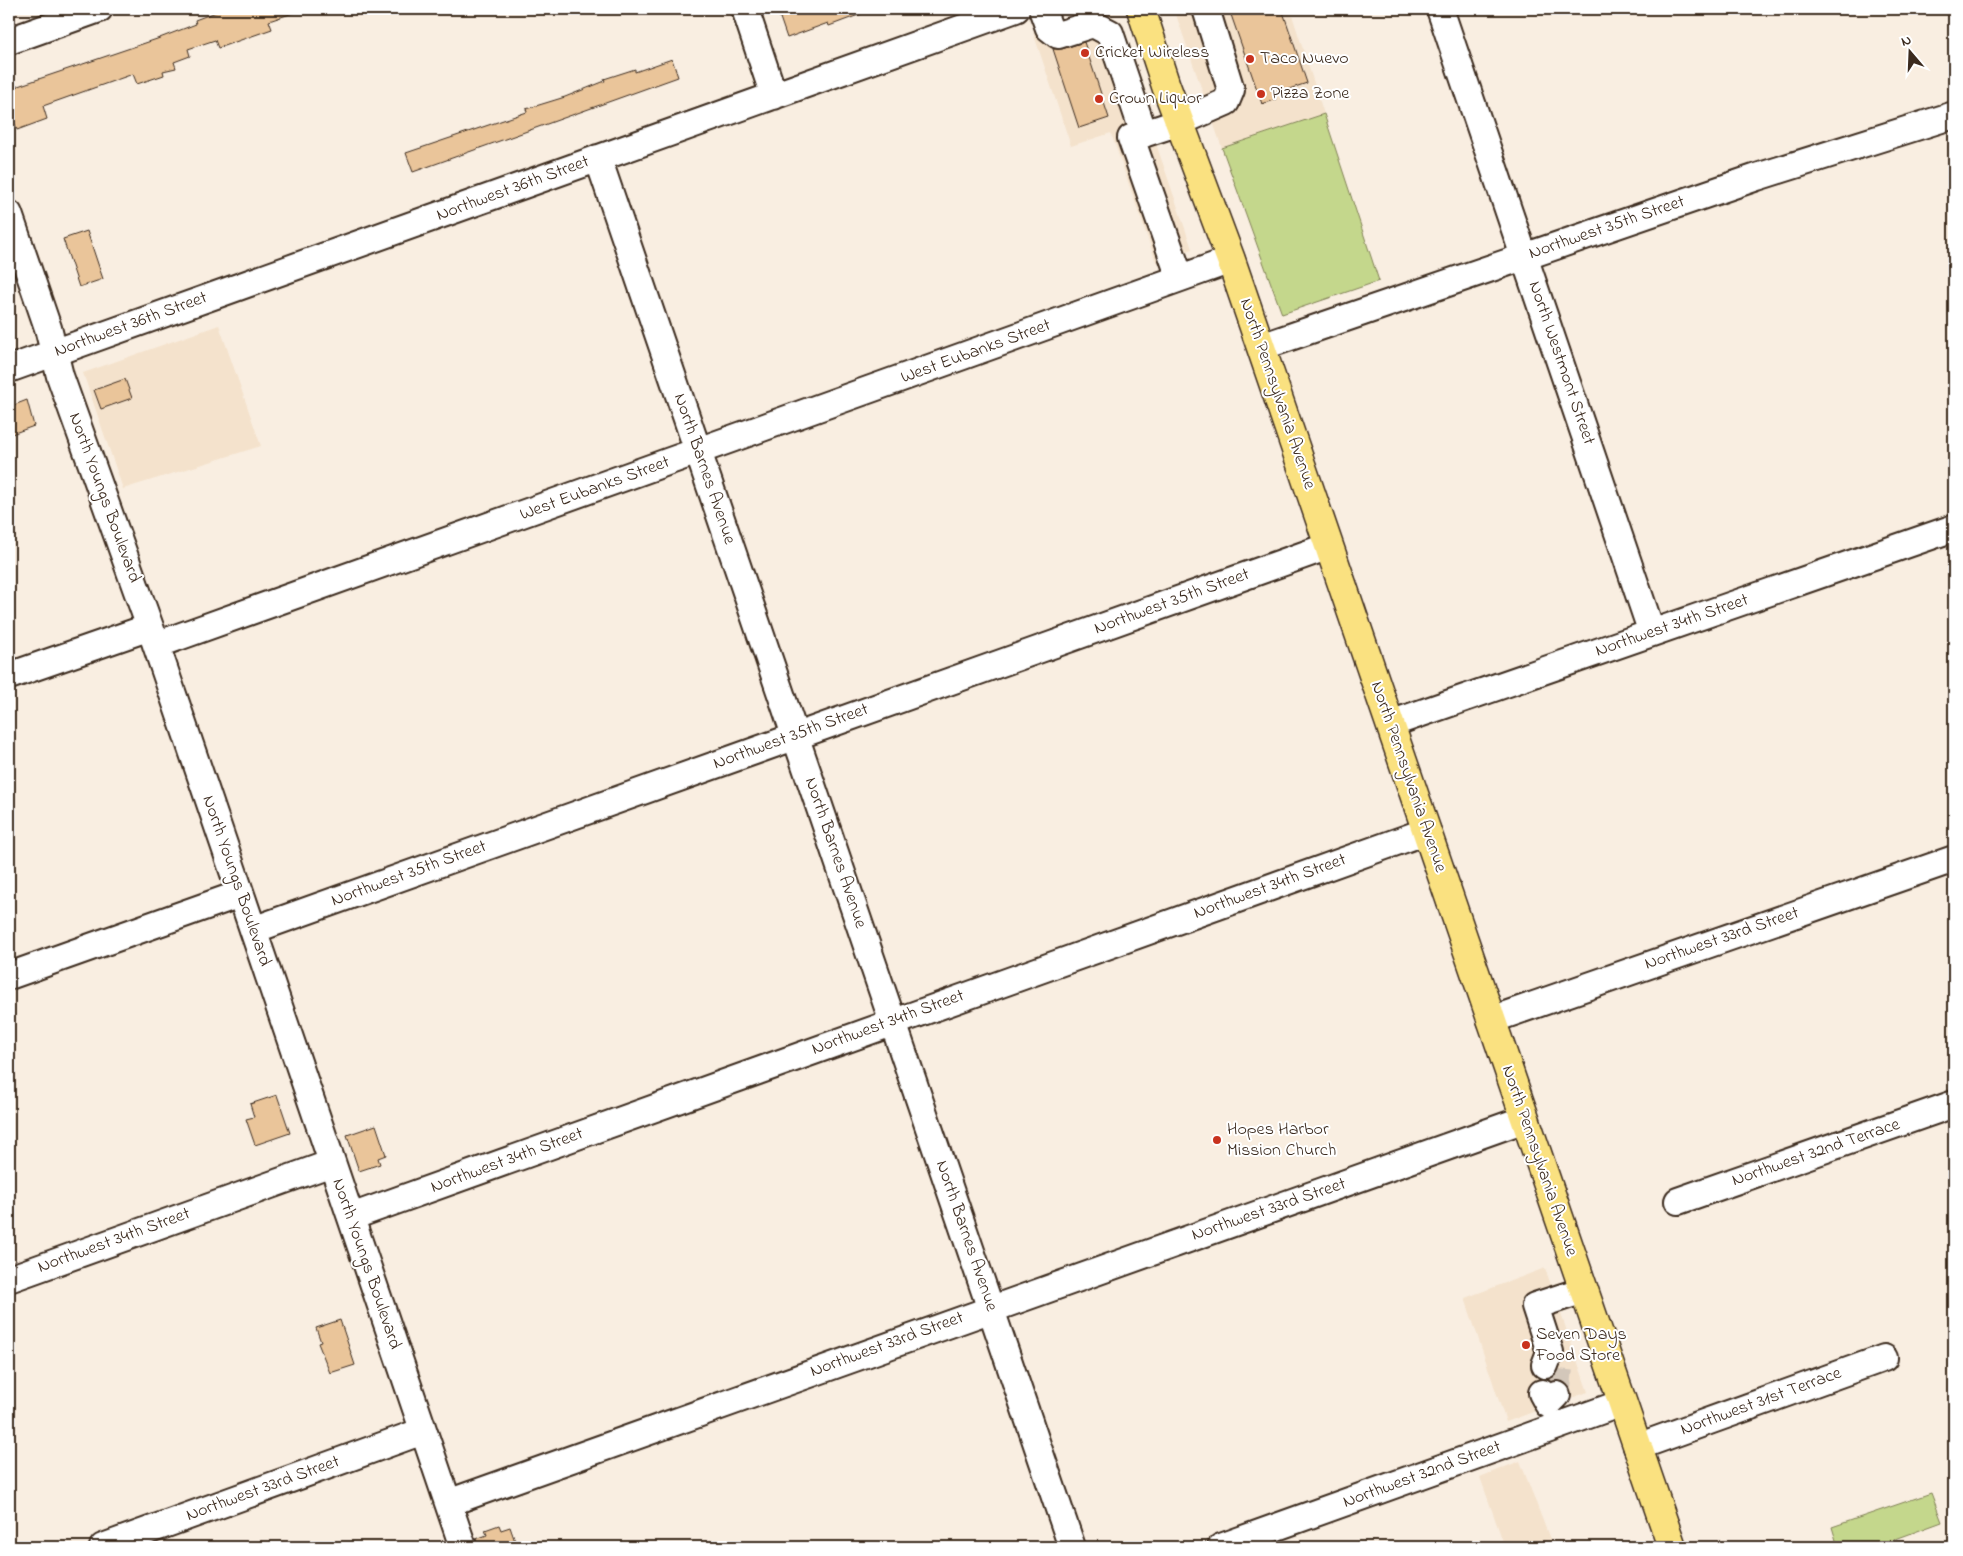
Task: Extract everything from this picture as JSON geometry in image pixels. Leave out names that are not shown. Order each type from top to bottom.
[{"type":"main road","name":"North Pennsylvania Avenue","points":[[1141,9],[1231,260],[1672,1547]]},
{"type":"street","points":[[9,41],[99,9]]},
{"type":"street","points":[[744,9],[774,96]]},
{"type":"street","name":"Northwest 36th Street","points":[[9,369],[1016,9]]},
{"type":"street","points":[[1042,9],[1049,28],[1058,35],[1093,24],[1110,33],[1144,134]]},
{"type":"street","points":[[1180,278],[1131,138],[1180,122],[1226,102],[1231,90],[1206,9]]},
{"type":"street","name":"North Westmont Street","points":[[1440,9],[1652,633]]},
{"type":"street","name":"Northwest 35th Street","points":[[1261,347],[1757,177],[1954,115]]},
{"type":"street","name":"North Barnes Avenue","points":[[598,158],[1072,1547]]},
{"type":"street","name":"North Youngs Boulevard","points":[[9,214],[54,352],[153,636],[463,1547]]},
{"type":"street","name":"West Eubanks Street","points":[[9,676],[153,636],[698,452],[1231,260]]},
{"type":"street","name":"Northwest 34th Street","points":[[1390,724],[1954,528]]},
{"type":"street","name":"Northwest 35th Street","points":[[253,930],[1329,546]]},
{"type":"street","name":"Northwest 34th Street","points":[[351,1217],[1427,831]]},
{"type":"street","name":"Northwest 33rd Street","points":[[1491,1020],[1954,859]]},
{"type":"street","points":[[9,976],[240,894]]},
{"type":"street","name":"Northwest 32nd Terrace","points":[[1678,1201],[1954,1104]]},
{"type":"street","name":"Northwest 33rd Street","points":[[448,1503],[990,1308],[1525,1119]]},
{"type":"street","name":"Northwest 34th Street","points":[[9,1279],[332,1164]]},
{"type":"street","points":[[1552,1362],[1535,1306],[1584,1290]]},
{"type":"street","name":"Northwest 31st Terrace","points":[[1637,1447],[1884,1358]]},
{"type":"street","name":"Northwest 32nd Street","points":[[1221,1547],[1551,1405],[1622,1403]]},
{"type":"street","name":"Northwest 33rd Street","points":[[103,1547],[423,1431]]},
{"type":"shaded area","points":[[1110,9],[1192,249],[1156,262],[1111,133],[1071,146],[1033,32]]},
{"type":"shaded area","points":[[1174,9],[1290,9],[1324,114],[1222,148]]},
{"type":"shaded area","points":[[219,325],[261,446],[123,489],[83,373]]},
{"type":"shaded area","name":"Seven Days Food Store","points":[[1545,1268],[1588,1392],[1506,1422],[1465,1298]]},
{"type":"shaded area","points":[[1520,1461],[1553,1547],[1505,1547],[1480,1477]]},
{"type":"green space","points":[[1324,114],[1379,281],[1282,314],[1222,148]]},
{"type":"green space","points":[[1931,1493],[1942,1522],[1874,1547],[1838,1547],[1832,1527]]},
{"type":"building","points":[[224,9],[299,9],[299,11],[269,21],[272,29],[218,48],[215,40],[188,49],[190,56],[174,62],[176,68],[163,71],[164,75],[137,84],[133,74],[43,106],[47,119],[17,130],[9,107],[9,89],[157,39],[196,24],[195,20]]},
{"type":"building","points":[[777,9],[872,10],[829,26],[828,23],[787,38]]},
{"type":"building","points":[[1229,9],[1282,9],[1307,83],[1274,94],[1276,99],[1262,104]]},
{"type":"building","points":[[1084,42],[1109,118],[1079,128],[1053,49],[1062,49]]},
{"type":"building","points":[[672,59],[678,77],[413,172],[406,153],[527,112],[526,109],[565,97],[605,81],[604,79],[635,69],[635,72]]},
{"type":"building","points":[[87,231],[103,279],[79,287],[63,239]]},
{"type":"building","points":[[125,379],[132,398],[101,409],[94,390]]},
{"type":"building","points":[[27,400],[34,426],[9,435],[9,407]]},
{"type":"building","points":[[277,1095],[290,1133],[255,1145],[246,1119],[254,1117],[250,1104]]},
{"type":"building","points":[[376,1125],[386,1155],[378,1158],[380,1164],[359,1171],[347,1135]]},
{"type":"building","points":[[340,1320],[355,1365],[330,1373],[318,1343],[321,1342],[316,1328]]},
{"type":"building","points":[[499,1525],[501,1530],[510,1527],[517,1547],[478,1547],[476,1539],[487,1535],[485,1530]]},
{"type":"tunnel","points":[[1557,1395],[1560,1368]]},
{"type":"place","name":"Cricket Wireless","points":[[1085,53]]},
{"type":"place","name":"Taco Nuevo","points":[[1250,59]]},
{"type":"place","name":"Pizza Zone","points":[[1261,94]]},
{"type":"place","name":"Crown Liquor","points":[[1099,99]]},
{"type":"place","name":"Hopes Harbor Mission Church","points":[[1217,1140]]},
{"type":"place","name":"Seven Days Food Store","points":[[1526,1345]]}]
